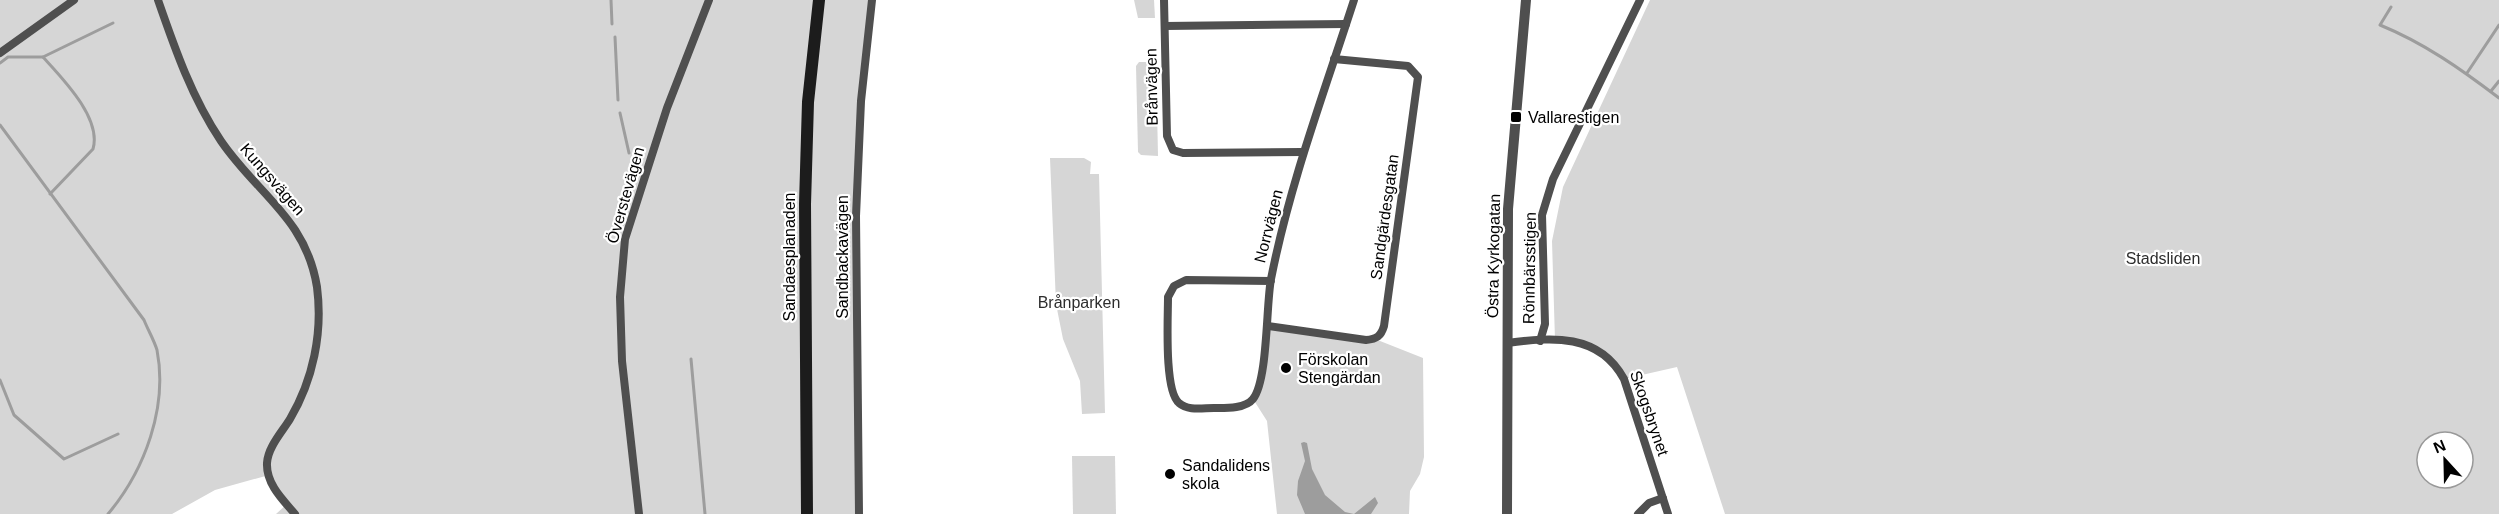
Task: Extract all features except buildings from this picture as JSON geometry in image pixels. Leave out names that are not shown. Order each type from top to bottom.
[{"type":"main road","name":"Sandaesplanaden","points":[[807,514],[805,204],[808,102],[819,0]]},
{"type":"street","points":[[0,53],[74,0]]},
{"type":"street","name":"Kungsvägen","points":[[158,0],[178,60],[206,118],[222,144],[289,218],[308,250],[314,270],[317,290],[315,356],[310,376],[298,405],[273,446],[267,462],[276,492],[295,514]]},
{"type":"street","name":"Överstevägen","points":[[639,514],[622,361],[620,297],[625,239],[667,108],[709,0]]},
{"type":"street","name":"Sandbackavägen","points":[[859,514],[856,216],[861,91],[872,0]]},
{"type":"street","name":"Brånvägen","points":[[1164,0],[1167,136],[1173,150],[1184,153],[1302,152]]},
{"type":"street","name":"Norrvägen","points":[[1270,280],[1186,280],[1174,286],[1168,297],[1170,387],[1177,402],[1187,408],[1225,408],[1246,404],[1253,399],[1258,386],[1268,326],[1270,280],[1302,152],[1354,0]]},
{"type":"street","name":"Östra Kyrkogatan","points":[[1507,514],[1508,209],[1526,0]]},
{"type":"street","name":"Rönnbärsstigen","points":[[1540,341],[1545,324],[1542,215],[1552,179],[1640,0]]},
{"type":"street","points":[[1165,26],[1346,24]]},
{"type":"street","name":"Sandgärdesgatan","points":[[1268,326],[1366,340],[1375,339],[1382,334],[1384,326],[1418,77],[1408,66],[1334,59]]},
{"type":"street","name":"Skogsbrynet","points":[[1507,343],[1540,341],[1585,344],[1596,348],[1616,365],[1624,379],[1668,514]]},
{"type":"street","points":[[1638,514],[1649,503],[1663,498]]},
{"type":"green space","points":[[0,0],[872,0],[856,216],[859,514],[276,514],[287,504],[269,475],[215,490],[172,514],[0,514]]},
{"type":"green space","points":[[1134,0],[1154,0],[1155,18],[1138,18]]},
{"type":"green space","name":"Stadsliden","points":[[1650,0],[2499,0],[2499,514],[1725,514],[1677,367],[1624,379],[1596,348],[1555,340],[1552,241],[1563,187]]},
{"type":"green space","points":[[1139,62],[1156,62],[1158,156],[1141,155],[1138,152],[1136,66]]},
{"type":"green space","name":"Brånparken","points":[[1050,158],[1084,158],[1091,162],[1090,174],[1099,174],[1105,413],[1082,414],[1080,381],[1063,339],[1056,304]]},
{"type":"green space","points":[[1268,326],[1375,339],[1423,358],[1424,457],[1420,474],[1410,491],[1409,514],[1277,514],[1267,421],[1253,399]]},
{"type":"green space","points":[[1072,456],[1115,456],[1116,514],[1073,514]]},
{"type":"shaded area","points":[[1301,443],[1307,443],[1312,469],[1325,495],[1345,512],[1354,514],[1305,514],[1297,495],[1298,481],[1305,461]]},
{"type":"shaded area","points":[[1375,497],[1378,503],[1371,514],[1354,514]]},
{"type":"waterway","points":[[611,0],[612,24]]},
{"type":"waterway","points":[[2391,7],[2380,25],[2442,57],[2499,98]]},
{"type":"waterway","points":[[43,57],[113,23]]},
{"type":"waterway","points":[[2467,73],[2499,25]]},
{"type":"waterway","points":[[615,37],[618,100]]},
{"type":"waterway","points":[[0,63],[8,57],[43,57],[78,99],[92,124],[93,149],[50,194]]},
{"type":"waterway","points":[[2491,91],[2499,81]]},
{"type":"waterway","points":[[620,113],[629,153]]},
{"type":"waterway","points":[[0,125],[144,320],[157,350],[160,372],[159,393],[150,437],[133,478],[108,514]]},
{"type":"waterway","points":[[691,359],[705,514]]},
{"type":"waterway","points":[[0,380],[14,415],[64,459],[118,434]]},
{"type":"place","name":"Vallarestigen","points":[[1516,117]]},
{"type":"place","name":"Förskolan Stengärdan","points":[[1286,368]]},
{"type":"place","name":"Sandalidens skola","points":[[1170,474]]}]
